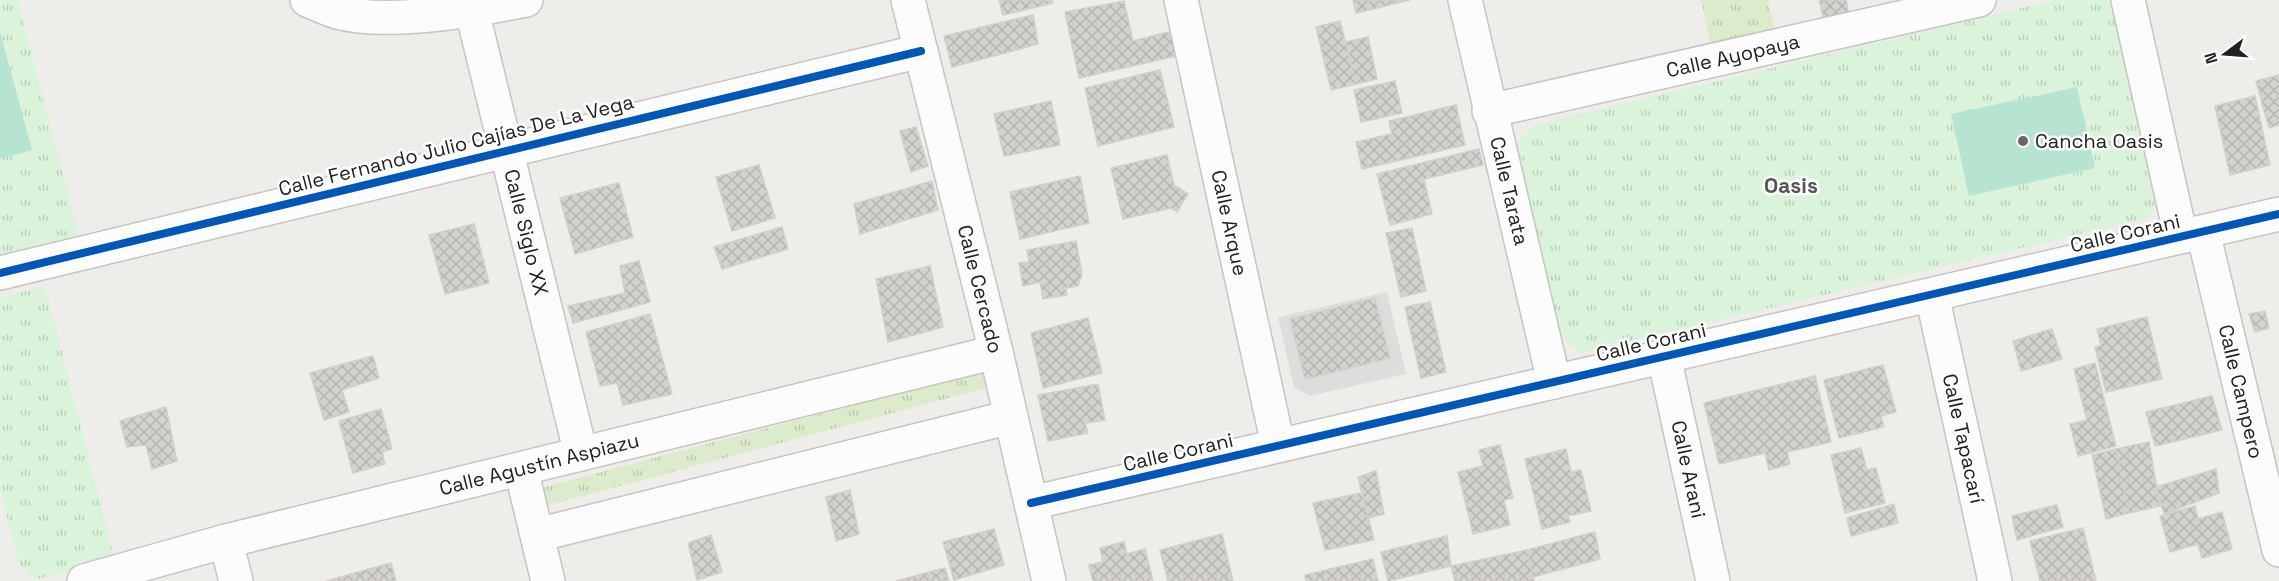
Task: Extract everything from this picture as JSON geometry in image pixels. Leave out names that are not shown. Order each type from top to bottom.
[{"type":"street","points":[[307,0],[339,13],[390,17],[472,11],[526,0]]},
{"type":"street","name":"Calle Cercado","points":[[908,0],[996,352],[1049,581]]},
{"type":"street","name":"Calle Arque","points":[[1181,0],[1278,445]]},
{"type":"street","name":"Calle Tarata","points":[[1465,0],[1489,111],[1554,382]]},
{"type":"street","name":"Calle Ayopaya","points":[[1489,111],[1979,0]]},
{"type":"street","name":"Calle Campero","points":[[2128,0],[2192,234],[2274,509],[2279,550]]},
{"type":"street","name":"Calle Siglo XX","points":[[472,11],[581,454]]},
{"type":"street","name":"Calle Fernando Julio Cajías De La Vega","points":[[0,273],[921,51]]},
{"type":"street","name":"Calle Corani","points":[[1031,503],[2279,214]]},
{"type":"street","name":"Calle Tapacarí","points":[[1932,295],[1995,581]]},
{"type":"street","name":"Calle Agustín Aspiazu","points":[[84,581],[226,541],[996,352]]},
{"type":"street","name":"Calle Arani","points":[[1664,356],[1713,581]]},
{"type":"street","points":[[537,535],[1011,417]]},
{"type":"street","points":[[521,469],[548,581]]},
{"type":"street","points":[[226,541],[236,581]]},
{"type":"shaded area","points":[[1387,292],[1406,374],[1310,396],[1294,387],[1278,317]]},
{"type":"green space","points":[[0,0],[18,0],[79,238],[0,258]]},
{"type":"green space","points":[[1701,0],[1768,0],[1775,32],[1711,46]]},
{"type":"green space","points":[[2055,0],[2107,0],[2119,14],[2159,200],[2147,218],[1581,353],[1559,337],[1516,143],[1534,125]]},
{"type":"green space","points":[[0,32],[32,150],[0,159]]},
{"type":"green space","name":"Cancha Oasis","points":[[2077,87],[2095,168],[1969,196],[1951,114]]},
{"type":"green space","points":[[45,286],[114,557],[35,580],[19,563],[0,490],[0,298]]},
{"type":"green space","points":[[986,370],[990,387],[545,506],[541,488]]},
{"type":"building","points":[[999,0],[1052,0],[1053,3],[1003,15]]},
{"type":"building","points":[[1353,0],[1410,0],[1356,13]]},
{"type":"building","points":[[1819,0],[1846,0],[1850,21],[1826,28]]},
{"type":"building","points":[[1124,1],[1133,41],[1176,30],[1181,55],[1079,78],[1065,12]]},
{"type":"building","points":[[1033,15],[1038,44],[952,67],[944,36]]},
{"type":"building","points":[[1340,21],[1356,84],[1331,90],[1316,27]]},
{"type":"building","points":[[1368,37],[1377,79],[1356,84],[1346,42]]},
{"type":"building","points":[[1160,70],[1174,127],[1098,146],[1085,88]]},
{"type":"building","points":[[2279,75],[2279,125],[2269,128],[2256,81]]},
{"type":"building","points":[[1395,81],[1402,113],[1361,122],[1354,90]]},
{"type":"building","points":[[2255,96],[2270,165],[2230,175],[2215,106]]},
{"type":"building","points":[[1051,101],[1060,145],[1004,156],[994,114]]},
{"type":"building","points":[[1456,105],[1465,145],[1362,169],[1356,142],[1392,134],[1389,121]]},
{"type":"building","points":[[916,127],[928,166],[911,172],[900,131]]},
{"type":"building","points":[[1479,149],[1483,165],[1424,179],[1432,214],[1390,225],[1377,174]]},
{"type":"building","points":[[1167,155],[1174,185],[1188,194],[1177,212],[1171,208],[1123,219],[1111,168]]},
{"type":"building","points":[[759,165],[775,218],[732,231],[716,177]]},
{"type":"building","points":[[1080,176],[1089,223],[1020,239],[1010,192]]},
{"type":"building","points":[[932,181],[938,210],[860,234],[854,204]]},
{"type":"building","points":[[619,183],[633,237],[575,254],[560,198]]},
{"type":"building","points":[[474,224],[489,283],[445,294],[429,235]]},
{"type":"building","points":[[782,227],[788,249],[722,269],[714,247]]},
{"type":"building","points":[[1412,228],[1426,291],[1401,297],[1386,233]]},
{"type":"building","points":[[1076,241],[1082,274],[1078,286],[1066,288],[1067,295],[1043,299],[1040,282],[1023,286],[1019,263],[1029,262],[1027,250]]},
{"type":"building","points":[[639,261],[650,302],[573,323],[568,306],[625,293],[620,266]]},
{"type":"building","points":[[930,266],[943,327],[888,342],[876,279]]},
{"type":"building","points":[[1375,298],[1390,358],[1305,379],[1290,319]]},
{"type":"building","points":[[1430,302],[1446,372],[1421,378],[1405,307]]},
{"type":"building","points":[[2265,311],[2269,328],[2255,332],[2249,314]]},
{"type":"building","points":[[650,314],[672,394],[623,405],[617,383],[600,386],[586,332]]},
{"type":"building","points":[[2147,317],[2162,379],[2106,392],[2095,347],[2101,346],[2097,329]]},
{"type":"building","points":[[1088,318],[1102,373],[1043,388],[1031,333]]},
{"type":"building","points":[[2052,329],[2062,359],[2021,371],[2013,341]]},
{"type":"building","points":[[373,356],[379,378],[342,390],[349,412],[324,420],[310,373]]},
{"type":"building","points":[[2095,363],[2116,446],[2078,456],[2070,424],[2087,420],[2074,369]]},
{"type":"building","points":[[1883,365],[1896,412],[1881,416],[1884,427],[1839,438],[1824,380]]},
{"type":"building","points":[[1815,376],[1831,442],[1787,452],[1790,464],[1769,470],[1765,453],[1719,464],[1704,403]]},
{"type":"building","points":[[1098,384],[1105,420],[1085,423],[1088,433],[1048,441],[1038,395]]},
{"type":"building","points":[[2212,396],[2222,430],[2155,446],[2146,412]]},
{"type":"building","points":[[166,407],[177,461],[152,469],[146,445],[127,447],[120,421]]},
{"type":"building","points":[[381,409],[392,449],[382,452],[385,464],[353,473],[339,421]]},
{"type":"building","points":[[2149,442],[2160,506],[2129,513],[2116,449]]},
{"type":"building","points":[[1500,445],[1513,498],[1504,500],[1510,525],[1473,534],[1458,472],[1483,466],[1479,450]]},
{"type":"building","points":[[1861,448],[1867,470],[1876,468],[1885,503],[1845,513],[1831,455]]},
{"type":"building","points":[[1566,449],[1571,472],[1581,470],[1591,511],[1568,516],[1570,522],[1542,529],[1525,459]]},
{"type":"building","points":[[2116,449],[2129,513],[2106,519],[2092,455]]},
{"type":"building","points":[[2216,469],[2219,493],[2164,514],[2156,487]]},
{"type":"building","points":[[1376,471],[1384,514],[1368,518],[1358,477]]},
{"type":"building","points":[[850,490],[859,534],[836,541],[826,497]]},
{"type":"building","points":[[1362,493],[1374,540],[1325,550],[1313,503]]},
{"type":"building","points":[[1894,504],[1898,523],[1851,536],[1847,518]]},
{"type":"building","points":[[2057,505],[2063,527],[2017,540],[2012,516]]},
{"type":"building","points":[[2195,506],[2198,519],[2222,512],[2232,549],[2202,558],[2198,544],[2170,552],[2160,516]]},
{"type":"building","points":[[2083,528],[2096,581],[2040,581],[2030,541]]},
{"type":"building","points":[[994,529],[1004,565],[954,580],[943,542]]},
{"type":"building","points":[[1595,532],[1600,559],[1533,577],[1527,550]]},
{"type":"building","points":[[1222,534],[1233,581],[1168,581],[1160,550]]},
{"type":"building","points":[[711,535],[722,572],[697,580],[688,543]]},
{"type":"building","points":[[1447,536],[1451,566],[1388,581],[1381,552]]},
{"type":"building","points":[[1124,542],[1127,554],[1145,549],[1153,581],[1093,581],[1089,565],[1103,562],[1100,548]]},
{"type":"building","points":[[1527,550],[1534,581],[1455,581],[1451,566]]},
{"type":"building","points":[[1373,559],[1378,581],[1306,581],[1305,575]]},
{"type":"building","points":[[391,563],[396,581],[326,581]]},
{"type":"building","points":[[945,568],[949,581],[896,581]]},
{"type":"cycle path","points":[[0,273],[921,51]]},
{"type":"cycle path","points":[[1031,503],[2279,214]]},
{"type":"place","name":"Cancha Oasis","points":[[2023,141]]},
{"type":"district","name":"Oasis","points":[[1791,186]]}]
